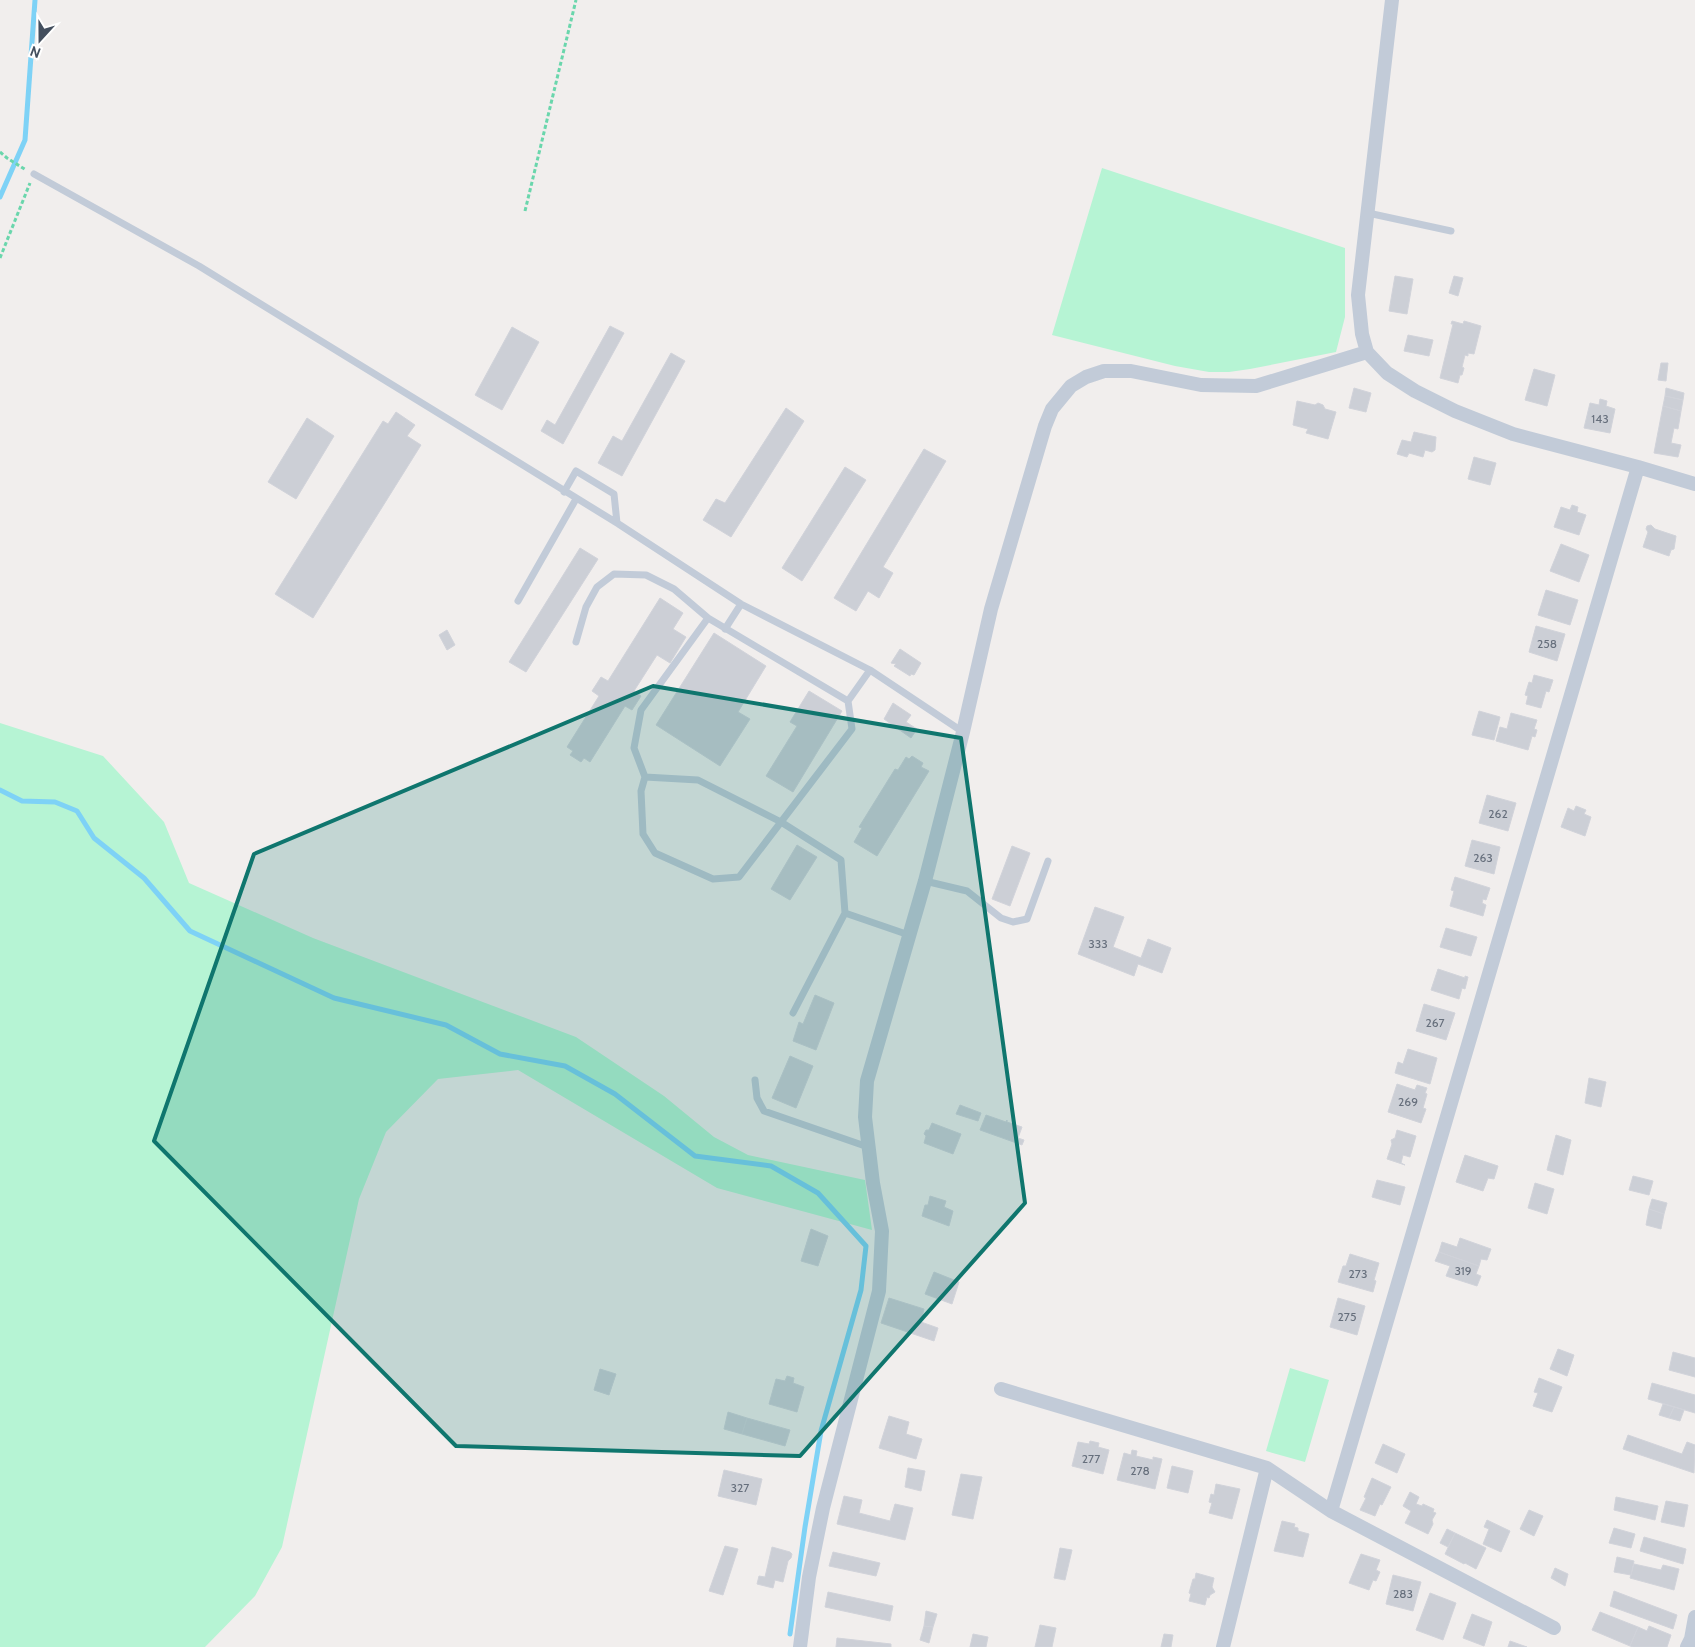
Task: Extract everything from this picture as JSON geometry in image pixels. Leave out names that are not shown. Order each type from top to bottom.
[{"type":"street","points":[[1392,0],[1358,295],[1362,334],[1367,352],[1387,374],[1415,391],[1456,411],[1513,434],[1695,484]]},
{"type":"street","points":[[800,1647],[809,1577],[823,1508],[879,1291],[882,1230],[873,1183],[865,1117],[867,1081],[925,881],[963,732],[991,609],[1045,426],[1052,409],[1071,386],[1086,377],[1104,371],[1131,371],[1201,385],[1256,386],[1367,352]]},
{"type":"street","points":[[1331,1511],[1638,467]]},
{"type":"street","points":[[1001,1389],[1267,1468],[1331,1511],[1554,1628]]},
{"type":"street","points":[[1222,1647],[1267,1468]]},
{"type":"street","points":[[1687,1647],[1691,1638],[1695,1617]]},
{"type":"lane","points":[[34,174],[199,266],[617,523],[741,604],[870,670],[963,732]]},
{"type":"lane","points":[[1368,213],[1451,230]]},
{"type":"lane","points":[[564,492],[576,471],[614,494],[617,523]]},
{"type":"lane","points":[[518,601],[576,499]]},
{"type":"lane","points":[[576,642],[586,607],[597,587],[614,574],[646,575],[674,589],[708,618],[848,701]]},
{"type":"lane","points":[[726,628],[741,604]]},
{"type":"lane","points":[[708,618],[642,710],[634,748],[645,777],[641,791],[642,834],[655,853],[713,879],[739,877],[852,729],[848,701],[870,670]]},
{"type":"lane","points":[[645,777],[698,780],[781,822],[841,860],[846,913],[794,1013]]},
{"type":"lane","points":[[925,881],[967,891],[1001,918],[1013,922],[1027,919],[1048,861]]},
{"type":"lane","points":[[846,913],[909,935]]},
{"type":"lane","points":[[755,1080],[757,1098],[764,1111],[869,1147]]},
{"type":"path","points":[[525,211],[576,0]]},
{"type":"path","points":[[0,152],[34,174],[0,258]]},
{"type":"highlighted area","points":[[653,686],[961,738],[1025,1203],[800,1456],[456,1446],[154,1141],[254,854]]},
{"type":"green space","points":[[1102,168],[1345,248],[1345,317],[1336,352],[1250,369],[1209,372],[1175,366],[1052,335]]},
{"type":"green space","points":[[0,723],[103,756],[164,822],[189,883],[313,938],[576,1037],[664,1096],[714,1137],[748,1155],[865,1180],[872,1230],[717,1188],[518,1070],[438,1079],[386,1132],[359,1199],[282,1547],[255,1596],[205,1647],[0,1647]]},
{"type":"green space","points":[[1290,1368],[1329,1380],[1305,1462],[1266,1451]]},
{"type":"building","points":[[1395,276],[1413,279],[1407,314],[1389,311]]},
{"type":"building","points":[[1454,276],[1463,278],[1458,296],[1449,293]]},
{"type":"building","points":[[1452,321],[1463,324],[1464,321],[1481,326],[1474,354],[1468,353],[1468,356],[1465,355],[1462,367],[1464,368],[1458,383],[1440,378],[1453,324],[1451,324]]},
{"type":"building","points":[[610,326],[624,333],[563,444],[541,431],[547,420],[555,425]]},
{"type":"building","points":[[512,327],[539,342],[502,410],[475,395]]},
{"type":"building","points":[[1408,335],[1433,340],[1429,356],[1404,351]]},
{"type":"building","points":[[671,353],[685,361],[622,476],[598,463],[613,436],[622,441]]},
{"type":"building","points":[[1661,363],[1668,363],[1666,381],[1658,380]]},
{"type":"building","points":[[1534,369],[1555,375],[1547,406],[1525,400]]},
{"type":"building","points":[[1354,388],[1371,393],[1366,412],[1349,408]]},
{"type":"building","points":[[1666,388],[1684,393],[1683,400],[1665,396]]},
{"type":"building","points":[[1665,396],[1683,400],[1681,411],[1663,406]]},
{"type":"building","points":[[1600,399],[1607,401],[1606,406],[1615,409],[1610,433],[1584,428],[1590,403],[1599,405]]},
{"type":"building","points":[[1297,401],[1315,405],[1318,403],[1323,405],[1325,409],[1336,412],[1328,439],[1306,433],[1308,429],[1293,425]]},
{"type":"building","points":[[1663,406],[1681,411],[1678,429],[1674,428],[1671,443],[1681,445],[1678,457],[1654,453]]},
{"type":"building","points":[[786,408],[804,421],[731,537],[703,520],[716,499],[725,503]]},
{"type":"building","points":[[396,412],[415,425],[407,436],[421,445],[313,618],[275,594],[383,421],[388,424]]},
{"type":"building","points":[[307,418],[334,436],[296,499],[268,482]]},
{"type":"building","points":[[1414,432],[1436,437],[1435,450],[1432,452],[1425,450],[1423,457],[1409,453],[1407,457],[1397,454],[1402,440],[1411,442]]},
{"type":"building","points":[[924,449],[946,461],[883,567],[893,573],[879,598],[868,591],[856,611],[834,598]]},
{"type":"building","points":[[1474,457],[1496,463],[1490,485],[1468,479]]},
{"type":"building","points":[[845,467],[866,480],[802,581],[782,568]]},
{"type":"building","points":[[1572,505],[1578,507],[1577,512],[1586,515],[1579,535],[1554,527],[1561,507],[1570,510]]},
{"type":"building","points":[[1651,525],[1655,529],[1676,536],[1674,549],[1671,550],[1669,556],[1643,547],[1648,532],[1647,526]]},
{"type":"building","points":[[1561,544],[1589,555],[1579,582],[1550,571]]},
{"type":"building","points":[[580,548],[598,559],[526,672],[509,662]]},
{"type":"building","points":[[1546,590],[1578,600],[1570,625],[1538,615]]},
{"type":"building","points":[[660,598],[683,613],[673,629],[686,637],[670,663],[657,655],[634,691],[641,696],[632,710],[625,706],[590,762],[584,758],[581,762],[570,755],[573,751],[567,747],[599,696],[592,691],[601,677],[608,681]]},
{"type":"building","points":[[1536,626],[1565,634],[1557,661],[1529,652]]},
{"type":"building","points":[[447,630],[455,645],[447,650],[439,635]]},
{"type":"building","points":[[714,633],[766,666],[738,712],[750,719],[720,766],[656,725]]},
{"type":"building","points":[[900,649],[921,663],[914,675],[911,674],[910,676],[894,666],[896,664],[891,663]]},
{"type":"building","points":[[1534,675],[1553,680],[1549,692],[1546,691],[1541,708],[1526,704],[1528,696],[1525,695],[1529,682],[1532,683]]},
{"type":"building","points":[[809,691],[842,711],[793,792],[766,776],[797,726],[790,722]]},
{"type":"building","points":[[893,703],[911,715],[906,722],[917,729],[911,738],[884,719]]},
{"type":"building","points":[[1479,711],[1500,717],[1494,740],[1472,735]]},
{"type":"building","points":[[1511,713],[1537,720],[1534,729],[1537,730],[1535,737],[1532,736],[1528,750],[1496,741],[1500,727],[1507,729]]},
{"type":"building","points":[[912,756],[923,763],[921,767],[929,771],[877,856],[854,842],[862,828],[859,827],[895,769],[898,770],[906,757],[909,759]]},
{"type":"building","points":[[1487,795],[1516,803],[1508,831],[1479,823]]},
{"type":"building","points":[[1576,806],[1586,810],[1584,814],[1591,817],[1585,836],[1561,827],[1568,808],[1574,811]]},
{"type":"building","points":[[1472,840],[1500,847],[1494,874],[1465,866]]},
{"type":"building","points":[[797,845],[817,857],[790,900],[771,889]]},
{"type":"building","points":[[1012,846],[1030,853],[1010,906],[992,899]]},
{"type":"building","points":[[1455,877],[1490,888],[1486,900],[1483,899],[1482,903],[1486,905],[1483,916],[1450,906],[1454,891],[1451,890]]},
{"type":"building","points":[[1095,907],[1124,917],[1113,947],[1141,958],[1148,939],[1171,948],[1162,973],[1138,964],[1134,976],[1078,954]]},
{"type":"building","points":[[1446,928],[1477,937],[1471,956],[1440,947]]},
{"type":"building","points":[[1438,969],[1465,978],[1465,976],[1468,977],[1465,989],[1462,988],[1459,999],[1431,990]]},
{"type":"building","points":[[815,995],[834,1003],[816,1050],[793,1041],[799,1022],[803,1024]]},
{"type":"building","points":[[1424,1004],[1455,1013],[1446,1040],[1416,1031]]},
{"type":"building","points":[[1408,1049],[1437,1058],[1430,1084],[1395,1073],[1398,1062],[1403,1064]]},
{"type":"building","points":[[790,1056],[813,1066],[796,1108],[772,1098]]},
{"type":"building","points":[[1589,1078],[1606,1082],[1601,1107],[1585,1103]]},
{"type":"building","points":[[1397,1084],[1415,1090],[1417,1085],[1427,1088],[1423,1108],[1426,1109],[1421,1123],[1388,1112]]},
{"type":"building","points":[[960,1105],[981,1113],[978,1121],[956,1114]]},
{"type":"building","points":[[986,1115],[1006,1122],[1007,1120],[1007,1122],[1022,1127],[1018,1138],[1024,1140],[1022,1145],[980,1130]]},
{"type":"building","points":[[932,1123],[961,1134],[953,1154],[924,1143],[926,1136],[924,1134],[926,1130],[929,1130]]},
{"type":"building","points":[[1397,1130],[1416,1136],[1410,1157],[1403,1155],[1401,1163],[1405,1165],[1387,1159],[1392,1144],[1391,1140],[1395,1138]]},
{"type":"building","points":[[1556,1135],[1571,1140],[1563,1175],[1547,1170]]},
{"type":"building","points":[[1465,1155],[1498,1166],[1494,1179],[1488,1178],[1483,1191],[1456,1182]]},
{"type":"building","points":[[1633,1176],[1653,1181],[1649,1195],[1629,1190]]},
{"type":"building","points":[[1377,1180],[1405,1187],[1400,1205],[1372,1197]]},
{"type":"building","points":[[1535,1183],[1554,1189],[1547,1214],[1528,1208]]},
{"type":"building","points":[[930,1196],[946,1201],[944,1207],[953,1211],[949,1226],[922,1216]]},
{"type":"building","points":[[1652,1199],[1667,1203],[1664,1214],[1649,1209]]},
{"type":"building","points":[[1649,1209],[1664,1214],[1661,1229],[1646,1225]]},
{"type":"building","points":[[811,1229],[828,1236],[818,1266],[801,1261]]},
{"type":"building","points":[[1460,1238],[1491,1249],[1487,1260],[1481,1259],[1479,1266],[1439,1252],[1442,1242],[1457,1247]]},
{"type":"building","points":[[1439,1252],[1479,1266],[1476,1274],[1481,1276],[1477,1286],[1446,1276],[1450,1266],[1435,1261]]},
{"type":"building","points":[[1350,1254],[1379,1263],[1373,1292],[1338,1282],[1343,1266],[1346,1266]]},
{"type":"building","points":[[934,1272],[959,1282],[952,1304],[925,1294]]},
{"type":"building","points":[[889,1298],[924,1309],[921,1322],[938,1328],[934,1341],[881,1323]]},
{"type":"building","points":[[1338,1298],[1365,1306],[1357,1335],[1330,1327]]},
{"type":"building","points":[[1558,1349],[1574,1355],[1567,1376],[1550,1369]]},
{"type":"building","points":[[1673,1352],[1695,1358],[1695,1377],[1669,1370]]},
{"type":"building","points":[[600,1369],[616,1374],[609,1395],[594,1390]]},
{"type":"building","points":[[787,1376],[794,1378],[793,1383],[804,1387],[797,1412],[769,1404],[776,1379],[785,1381]]},
{"type":"building","points":[[1539,1378],[1562,1387],[1552,1412],[1533,1406],[1538,1393],[1534,1392]]},
{"type":"building","points":[[1652,1383],[1695,1395],[1695,1413],[1648,1399]]},
{"type":"building","points":[[1663,1404],[1674,1407],[1669,1418],[1659,1415]]},
{"type":"building","points":[[1674,1407],[1684,1410],[1680,1421],[1669,1418]]},
{"type":"building","points":[[728,1412],[747,1418],[742,1434],[724,1429]]},
{"type":"building","points":[[889,1416],[909,1422],[906,1434],[922,1439],[916,1459],[879,1448]]},
{"type":"building","points":[[747,1418],[790,1430],[785,1446],[742,1434]]},
{"type":"building","points":[[1628,1435],[1682,1454],[1687,1442],[1695,1445],[1694,1473],[1623,1449]]},
{"type":"building","points":[[1090,1441],[1099,1443],[1098,1447],[1109,1450],[1103,1474],[1072,1466],[1078,1442],[1089,1444]]},
{"type":"building","points":[[1383,1444],[1405,1454],[1397,1473],[1375,1463]]},
{"type":"building","points":[[1132,1450],[1137,1451],[1136,1456],[1153,1460],[1153,1457],[1162,1459],[1155,1489],[1117,1480],[1124,1453],[1131,1455]]},
{"type":"building","points":[[1172,1466],[1193,1471],[1188,1493],[1167,1488]]},
{"type":"building","points":[[908,1468],[925,1471],[921,1491],[905,1487]]},
{"type":"building","points":[[724,1470],[762,1479],[756,1505],[718,1496]]},
{"type":"building","points":[[961,1474],[982,1477],[973,1519],[952,1515]]},
{"type":"building","points":[[1372,1478],[1391,1487],[1375,1516],[1360,1510]]},
{"type":"building","points":[[1216,1484],[1240,1489],[1232,1519],[1209,1513],[1212,1503],[1209,1502],[1211,1494],[1214,1495]]},
{"type":"building","points":[[1410,1492],[1419,1497],[1416,1504],[1422,1506],[1423,1504],[1434,1509],[1433,1512],[1436,1513],[1428,1534],[1405,1523],[1411,1511],[1403,1506]]},
{"type":"building","points":[[844,1496],[862,1500],[859,1513],[890,1521],[895,1504],[913,1508],[905,1540],[837,1524]]},
{"type":"building","points":[[1616,1497],[1658,1506],[1655,1520],[1614,1510]]},
{"type":"building","points":[[1666,1501],[1688,1505],[1684,1527],[1661,1522]]},
{"type":"building","points":[[1529,1510],[1543,1516],[1534,1536],[1520,1529]]},
{"type":"building","points":[[1487,1520],[1510,1531],[1501,1552],[1483,1544],[1489,1529],[1484,1527]]},
{"type":"building","points":[[1282,1521],[1295,1524],[1294,1527],[1298,1528],[1298,1531],[1309,1534],[1303,1557],[1274,1551]]},
{"type":"building","points":[[1614,1528],[1635,1534],[1631,1548],[1609,1543]]},
{"type":"building","points":[[1447,1529],[1455,1533],[1448,1547],[1440,1543]]},
{"type":"building","points":[[1455,1533],[1486,1548],[1476,1569],[1445,1554]]},
{"type":"building","points":[[1644,1537],[1686,1549],[1683,1564],[1640,1551]]},
{"type":"building","points":[[725,1546],[738,1549],[723,1595],[709,1591]]},
{"type":"building","points":[[772,1547],[792,1554],[788,1561],[783,1582],[775,1580],[773,1588],[757,1584],[759,1576],[765,1577]]},
{"type":"building","points":[[1060,1548],[1072,1550],[1065,1580],[1054,1578]]},
{"type":"building","points":[[833,1552],[880,1563],[876,1576],[829,1566]]},
{"type":"building","points":[[1361,1554],[1380,1560],[1376,1570],[1380,1572],[1376,1581],[1373,1580],[1369,1590],[1349,1583]]},
{"type":"building","points":[[1617,1557],[1634,1561],[1631,1575],[1614,1572]]},
{"type":"building","points":[[1634,1564],[1661,1570],[1663,1565],[1679,1569],[1674,1590],[1630,1578]]},
{"type":"building","points":[[1555,1568],[1568,1574],[1565,1586],[1551,1578]]},
{"type":"building","points":[[1196,1573],[1214,1578],[1212,1587],[1215,1592],[1209,1598],[1207,1597],[1205,1605],[1189,1601],[1191,1594],[1189,1593]]},
{"type":"building","points":[[1393,1575],[1421,1582],[1413,1611],[1386,1604]]},
{"type":"building","points":[[1614,1591],[1677,1615],[1673,1629],[1610,1606]]},
{"type":"building","points":[[828,1592],[893,1606],[890,1621],[825,1607]]},
{"type":"building","points":[[1430,1593],[1456,1603],[1443,1640],[1416,1630]]},
{"type":"building","points":[[926,1611],[937,1614],[933,1627],[924,1626]]},
{"type":"building","points":[[1600,1612],[1638,1627],[1630,1646],[1592,1630]]},
{"type":"building","points":[[1472,1614],[1492,1622],[1484,1646],[1463,1638]]},
{"type":"building","points":[[1040,1625],[1056,1628],[1052,1647],[1035,1647]]},
{"type":"building","points":[[924,1626],[933,1627],[929,1643],[920,1640]]},
{"type":"building","points":[[1649,1626],[1671,1635],[1667,1647],[1630,1646],[1638,1627],[1647,1631]]},
{"type":"building","points":[[973,1634],[988,1637],[986,1647],[970,1647]]},
{"type":"building","points":[[1164,1634],[1173,1635],[1171,1647],[1161,1647]]},
{"type":"building","points":[[837,1638],[891,1644],[891,1647],[836,1647]]},
{"type":"building","points":[[1510,1641],[1527,1647],[1508,1647]]},
{"type":"waterway","points":[[0,197],[25,140],[35,0]]},
{"type":"waterway","points":[[0,790],[22,801],[55,802],[77,811],[94,838],[144,878],[190,931],[334,998],[446,1025],[500,1054],[565,1066],[615,1094],[695,1156],[771,1166],[818,1193],[866,1246],[861,1290],[821,1431],[790,1634]]}]
